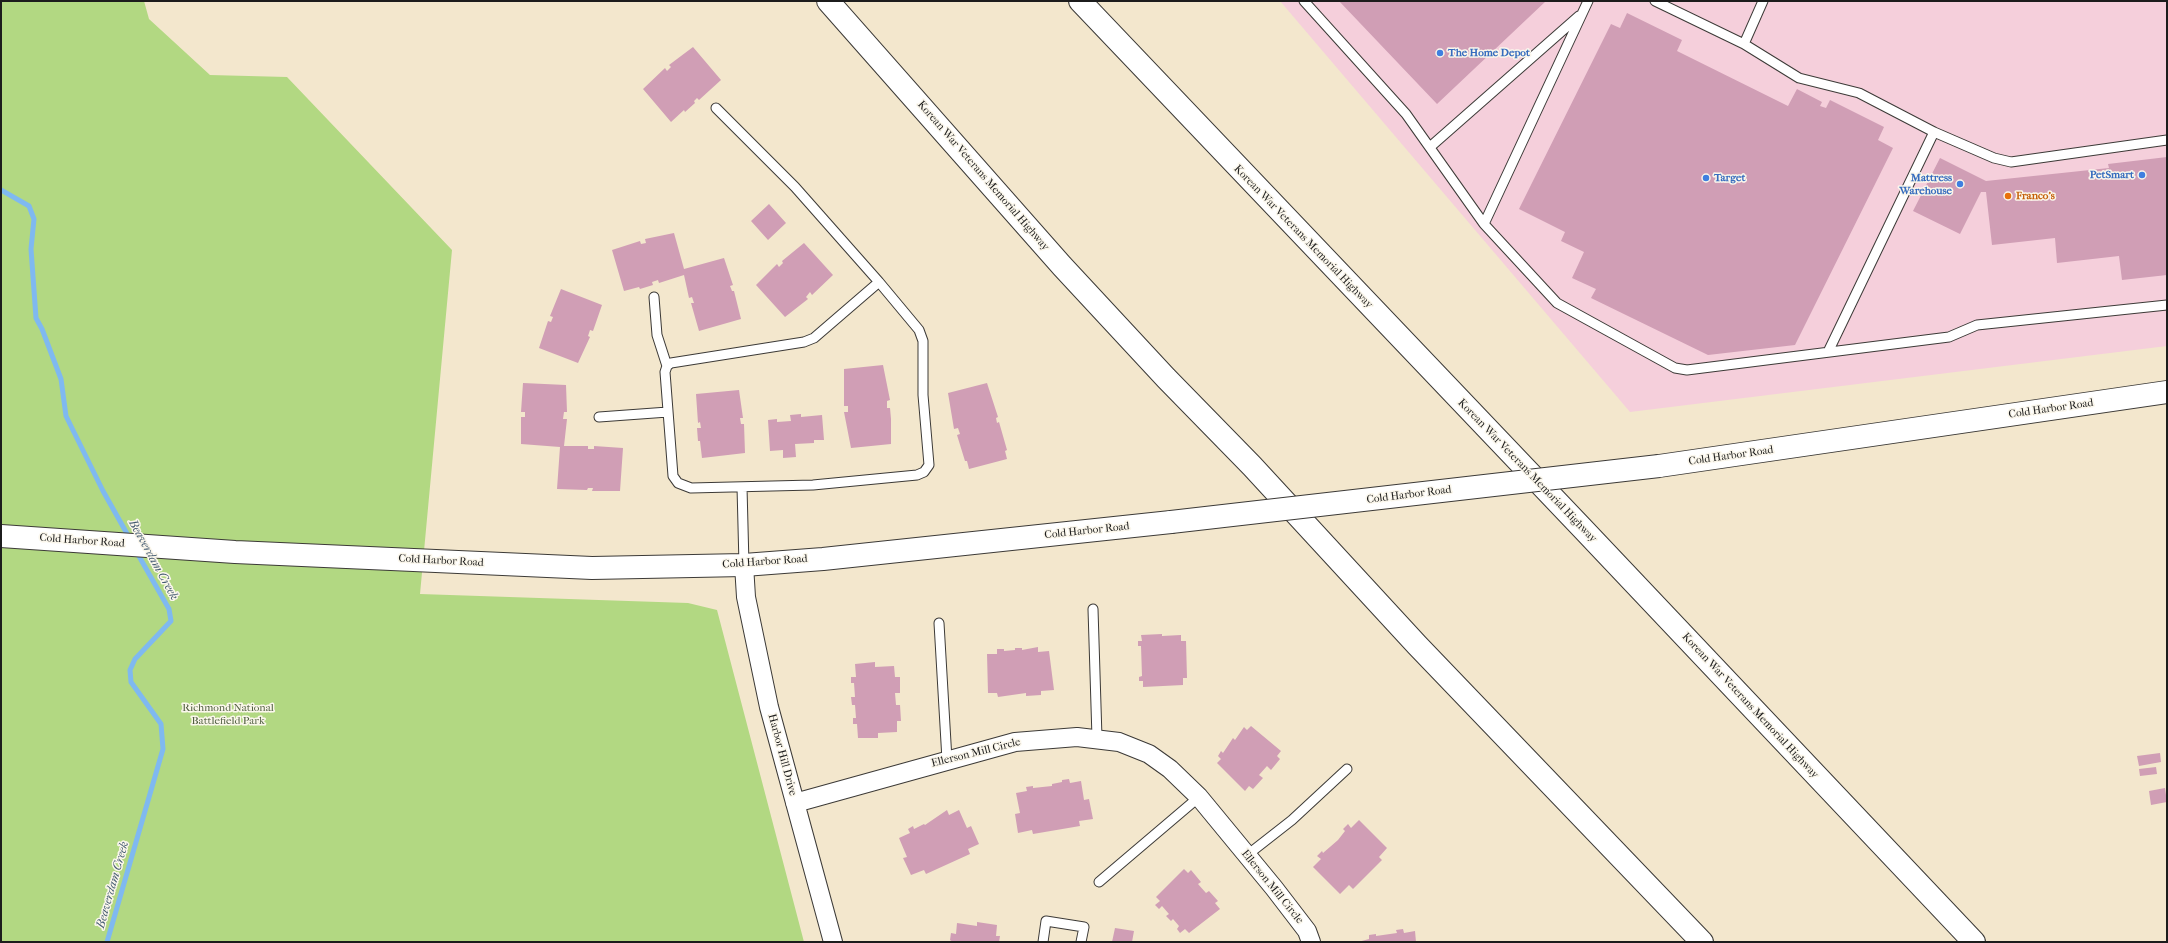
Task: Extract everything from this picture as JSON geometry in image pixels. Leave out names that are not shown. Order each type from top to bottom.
[{"type":"main road","name":"Korean War Veterans Memorial Highway","points":[[828,1],[1072,277],[1166,378],[1252,466],[1417,645],[1702,942]]},
{"type":"main road","name":"Korean War Veterans Memorial Highway","points":[[1080,1],[1974,942]]},
{"type":"main road","name":"Cold Harbor Road","points":[[1,536],[235,552],[592,568],[744,565],[856,556],[1171,522],[1659,466],[2167,392]]},
{"type":"street","name":"Harbor Hill Drive","points":[[744,565],[746,597],[769,707],[833,942]]},
{"type":"street","name":"Ellerson Mill Circle","points":[[795,803],[1015,742],[1077,737],[1097,738],[1119,742],[1149,754],[1170,768],[1199,797],[1246,856],[1274,888],[1307,931],[1311,942]]},
{"type":"lane","points":[[1304,1],[1406,114],[1484,224],[1556,303],[1675,368],[1687,370],[1950,337],[1977,325],[2167,305]]},
{"type":"lane","points":[[1484,224],[1588,1]]},
{"type":"lane","points":[[1654,1],[1744,44],[1799,78],[1859,93],[1934,132],[1994,158],[2011,162],[2167,140]]},
{"type":"lane","points":[[1744,44],[1763,1]]},
{"type":"lane","points":[[1430,148],[1583,13]]},
{"type":"lane","points":[[654,298],[657,335],[667,366],[665,372],[673,476],[678,483],[691,488],[813,485],[917,475],[924,472],[929,465],[923,395],[923,341],[919,330],[879,282],[795,187],[716,108]]},
{"type":"lane","points":[[1828,352],[1934,132]]},
{"type":"lane","points":[[667,366],[671,363],[804,342],[814,338],[879,282]]},
{"type":"lane","points":[[598,417],[668,412]]},
{"type":"lane","points":[[742,487],[744,565]]},
{"type":"lane","points":[[1093,609],[1097,738]]},
{"type":"lane","points":[[939,622],[947,760]]},
{"type":"lane","points":[[1246,856],[1292,820],[1347,769]]},
{"type":"lane","points":[[1099,882],[1199,797]]},
{"type":"lane","points":[[1043,942],[1046,921],[1084,927],[1081,942]]},
{"type":"shaded area","points":[[1280,1],[2167,1],[2167,346],[1630,412]]},
{"type":"green space","name":"Richmond National Battlefield Park","points":[[1,1],[144,1],[149,19],[210,75],[287,77],[452,250],[420,594],[688,603],[717,610],[804,942],[1,942]]},
{"type":"building","name":"The Home Depot","points":[[1339,1],[1546,1],[1437,104]]},
{"type":"building","name":"Target","points":[[1627,13],[1682,40],[1677,51],[1788,106],[1797,89],[1822,102],[1820,106],[1826,108],[1830,100],[1884,127],[1878,140],[1893,148],[1795,345],[1708,355],[1591,298],[1596,289],[1572,278],[1584,252],[1561,241],[1565,232],[1519,209],[1611,24],[1620,28]]},
{"type":"building","points":[[693,47],[721,80],[699,100],[697,98],[694,101],[695,103],[685,112],[684,110],[671,122],[643,89],[665,68],[667,71],[671,67],[669,65]]},
{"type":"building","points":[[2167,157],[2167,275],[2122,280],[2119,256],[2057,263],[2055,238],[1992,245],[1986,192],[1981,192],[1960,234],[1913,211],[1940,158],[1986,181],[2109,168],[2108,164]]},
{"type":"building","points":[[769,204],[786,223],[768,240],[751,221]]},
{"type":"building","points":[[674,233],[684,269],[724,258],[733,285],[730,286],[732,291],[734,291],[741,319],[699,331],[691,303],[694,303],[692,297],[689,298],[684,275],[659,283],[658,280],[652,282],[653,285],[640,289],[639,287],[624,291],[612,250],[640,241],[641,244],[646,243],[645,239]]},
{"type":"building","points":[[804,243],[833,275],[812,295],[810,292],[806,297],[808,299],[785,317],[756,285],[777,264],[779,267],[783,263],[782,261]]},
{"type":"building","points":[[561,289],[602,305],[593,331],[590,330],[588,336],[590,337],[578,363],[539,348],[548,321],[551,322],[553,317],[550,316]]},
{"type":"building","points":[[883,365],[890,400],[887,401],[887,408],[890,408],[891,444],[851,448],[844,412],[848,412],[848,406],[844,406],[844,369]]},
{"type":"building","points":[[523,383],[566,385],[567,412],[564,412],[563,419],[567,419],[564,446],[588,446],[588,449],[594,449],[594,446],[623,448],[620,491],[592,491],[593,488],[588,488],[587,490],[557,489],[560,447],[521,444],[521,417],[525,417],[525,412],[521,412]]},
{"type":"building","points":[[987,383],[998,417],[996,418],[997,423],[999,422],[1007,450],[1005,451],[1007,459],[969,469],[957,435],[960,434],[958,428],[954,429],[948,393]]},
{"type":"building","points":[[739,390],[743,418],[740,418],[741,424],[744,424],[745,453],[702,458],[700,441],[698,441],[697,428],[701,428],[700,422],[698,423],[696,394]]},
{"type":"building","points":[[801,414],[801,417],[822,415],[824,440],[814,440],[814,443],[795,444],[796,457],[783,458],[783,450],[770,451],[768,420],[777,419],[777,422],[791,421],[790,415]]},
{"type":"building","points":[[1162,634],[1162,636],[1181,635],[1181,641],[1186,641],[1187,678],[1183,678],[1183,685],[1143,687],[1143,681],[1139,681],[1139,677],[1142,676],[1141,646],[1138,646],[1138,641],[1142,641],[1141,635]]},
{"type":"building","points":[[1038,647],[1038,652],[1049,651],[1054,690],[1041,691],[1041,695],[1026,696],[1026,693],[998,697],[997,693],[988,693],[987,654],[997,654],[997,649],[1004,649],[1004,651],[1015,650],[1015,648],[1022,648],[1022,650]]},
{"type":"building","points":[[875,662],[875,667],[894,666],[895,677],[900,677],[900,693],[895,693],[896,705],[900,705],[901,721],[897,721],[897,732],[878,733],[878,738],[858,738],[857,724],[853,724],[853,718],[856,718],[855,705],[852,705],[851,697],[855,697],[854,683],[851,683],[851,677],[856,677],[855,664]]},
{"type":"building","points":[[1251,726],[1281,751],[1277,756],[1280,759],[1271,770],[1267,766],[1259,775],[1263,778],[1253,789],[1249,786],[1245,791],[1217,763],[1221,759],[1218,756],[1221,751],[1223,753],[1233,738],[1235,740],[1244,727],[1247,730]]},
{"type":"building","points":[[2160,753],[2161,762],[2139,766],[2137,756]]},
{"type":"building","points":[[2156,767],[2157,774],[2140,776],[2139,769]]},
{"type":"building","points":[[1069,779],[1070,783],[1081,781],[1084,800],[1089,799],[1093,819],[1079,821],[1080,826],[1033,834],[1032,830],[1018,833],[1015,814],[1020,813],[1016,793],[1027,791],[1026,787],[1033,786],[1033,788],[1052,786],[1052,784]]},
{"type":"building","points":[[2165,788],[2167,802],[2151,805],[2149,791]]},
{"type":"building","points":[[947,810],[949,815],[959,810],[967,828],[971,826],[979,844],[968,849],[970,854],[926,874],[924,870],[911,875],[903,858],[907,857],[899,838],[910,833],[908,829],[913,826],[914,829],[924,824],[925,825]]},
{"type":"building","points":[[1359,820],[1387,848],[1379,857],[1382,860],[1353,889],[1349,885],[1340,894],[1313,867],[1321,859],[1317,856],[1322,851],[1323,853],[1338,840],[1345,831],[1343,829],[1348,824],[1351,828]]},
{"type":"building","points":[[1184,869],[1188,873],[1191,870],[1201,882],[1198,884],[1206,893],[1209,891],[1218,901],[1215,903],[1220,909],[1189,933],[1185,929],[1180,933],[1177,929],[1179,926],[1173,919],[1171,921],[1166,916],[1169,914],[1162,906],[1159,909],[1155,905],[1160,901],[1156,897]]},
{"type":"building","points":[[977,922],[997,925],[996,936],[1000,936],[999,942],[953,942],[950,940],[951,933],[956,934],[957,923],[977,926]]},
{"type":"building","points":[[1115,928],[1134,931],[1132,942],[1112,942]]},
{"type":"building","points":[[1403,929],[1404,933],[1415,931],[1416,942],[1358,942],[1369,939],[1369,935],[1376,934],[1376,936],[1397,933],[1396,930]]},
{"type":"waterway","name":"Beaverdam Creek","points":[[1,190],[29,206],[34,219],[31,249],[36,318],[42,329],[61,379],[66,416],[103,491],[130,539]]},
{"type":"waterway","name":"Beaverdam Creek","points":[[107,942],[163,749],[161,724],[131,682],[130,670],[135,659],[171,621],[169,609],[136,551]]},
{"type":"place","name":"The Home Depot","points":[[1440,53]]},
{"type":"place","name":"PetSmart","points":[[2142,175]]},
{"type":"place","name":"Target","points":[[1706,178]]},
{"type":"place","name":"Mattress Warehouse","points":[[1960,184]]},
{"type":"place","name":"Franco's","points":[[2008,196]]}]
